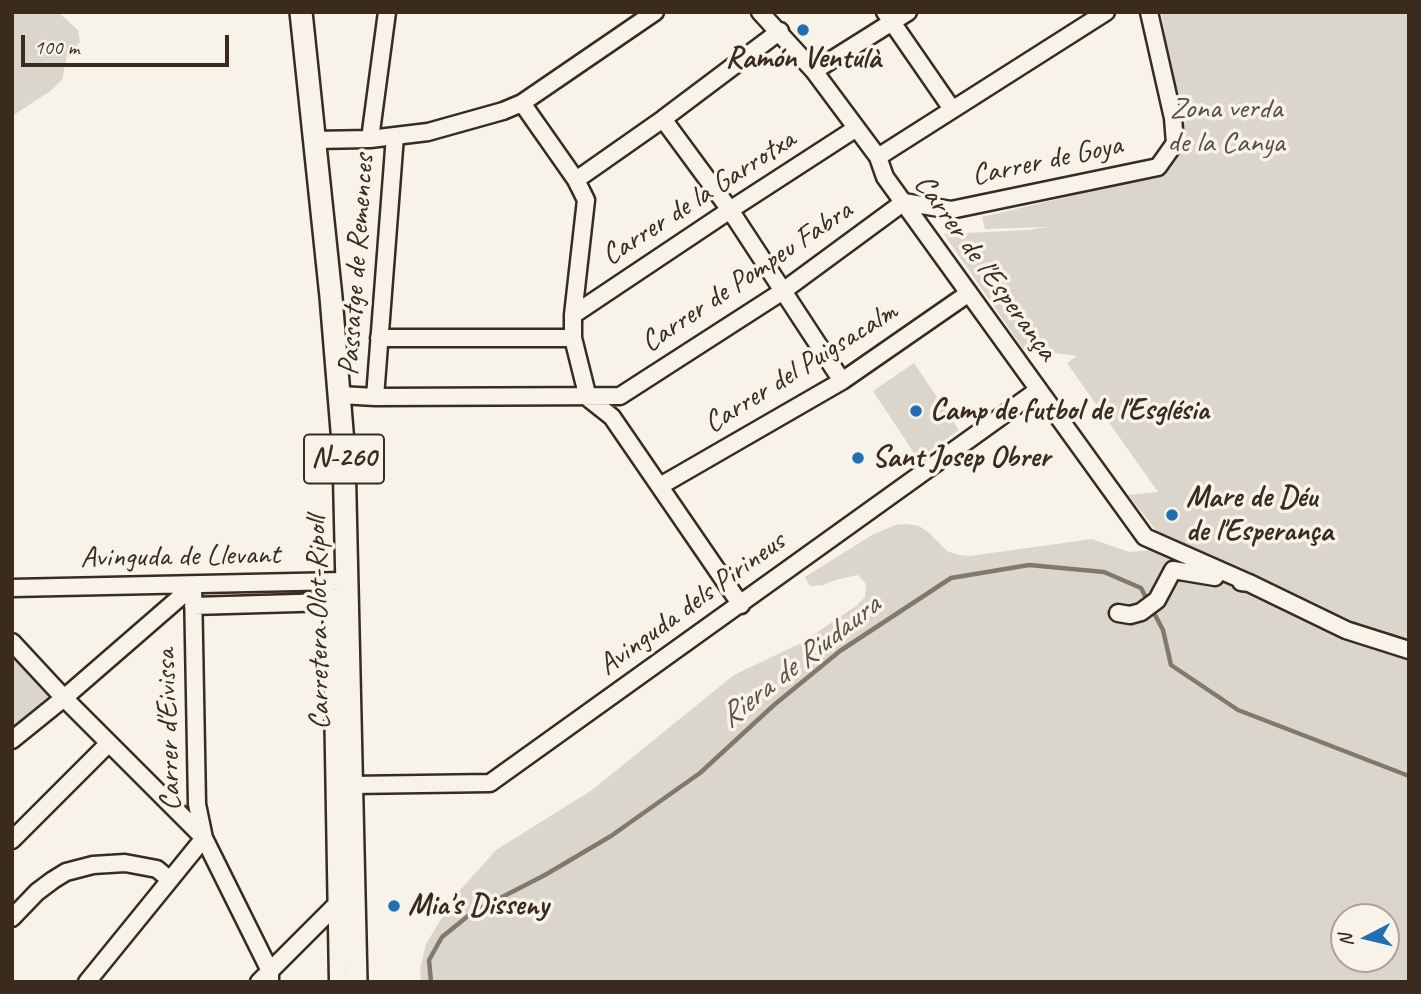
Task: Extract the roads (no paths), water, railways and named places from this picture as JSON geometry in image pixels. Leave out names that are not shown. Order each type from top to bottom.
[{"type":"main road","name":"Carretera Olot-Ripoll","points":[[301,12],[344,455],[340,581],[352,785],[356,982]]},
{"type":"street","points":[[370,139],[387,12]]},
{"type":"street","points":[[314,140],[370,139],[428,132],[522,103],[655,12]]},
{"type":"street","name":"Carrer de l'Esperança","points":[[760,12],[814,71],[855,130],[878,157],[885,177],[1145,537],[1160,546],[1249,583]]},
{"type":"street","points":[[814,71],[888,17],[908,12]]},
{"type":"street","points":[[878,157],[1106,12]]},
{"type":"street","name":"Carrer de Goya","points":[[904,202],[951,210],[1158,167],[1175,143],[1173,118],[1149,12]]},
{"type":"street","points":[[888,17],[952,109]]},
{"type":"street","points":[[576,180],[780,31]]},
{"type":"street","points":[[522,103],[576,180],[586,200],[573,315],[573,338],[588,398]]},
{"type":"street","points":[[663,119],[730,210],[842,381]]},
{"type":"street","name":"Carrer de la Garrotxa","points":[[573,315],[855,130]]},
{"type":"street","name":"Passatge de Remences","points":[[375,397],[395,136]]},
{"type":"street","name":"Carrer de Pompeu Fabra","points":[[588,398],[620,396],[783,291],[904,202]]},
{"type":"street","name":"Carrer del Puigsacalm","points":[[660,486],[842,381],[969,293]]},
{"type":"street","points":[[379,338],[573,338]]},
{"type":"street","name":"Avinguda dels Pirineus","points":[[352,785],[490,783],[1038,390]]},
{"type":"street","points":[[340,395],[588,398],[612,416],[741,605]]},
{"type":"street","points":[[1118,613],[1130,615],[1141,612],[1157,600],[1173,570],[1249,583],[1346,630],[1409,650]]},
{"type":"street","points":[[338,982],[332,602],[340,581]]},
{"type":"street","name":"Avinguda de Llevant","points":[[12,588],[340,581]]},
{"type":"street","points":[[12,740],[193,586]]},
{"type":"street","name":"Carrer d'Eivissa","points":[[193,586],[197,804],[204,838],[266,978]]},
{"type":"street","name":"Avinguda de Llevant","points":[[193,606],[332,602]]},
{"type":"street","points":[[12,642],[204,838],[87,982]]},
{"type":"street","points":[[12,840],[109,743]]},
{"type":"street","points":[[12,918],[37,892],[66,872],[125,863],[157,869],[170,880]]},
{"type":"street","points":[[266,978],[337,904]]},
{"type":"waterway","name":"Riera de Riudaura","points":[[431,982],[429,960],[442,937],[473,912],[545,875],[611,836],[700,773],[774,705],[840,651],[951,578],[1029,565],[1104,572],[1141,588],[1163,630],[1171,665],[1238,710],[1409,776]]},
{"type":"place","name":"Ramón Ventulà","points":[[803,30]]},
{"type":"place","name":"Camp de futbol de l'Església","points":[[916,411]]},
{"type":"place","name":"Sant Josep Obrer","points":[[858,458]]},
{"type":"place","name":"Mare de Déu de l'Esperança","points":[[1172,515]]},
{"type":"place","name":"Mia's Disseny","points":[[394,906]]},
{"type":"park label","name":"Zona verda de la Canya","points":[[1226,126]]}]
